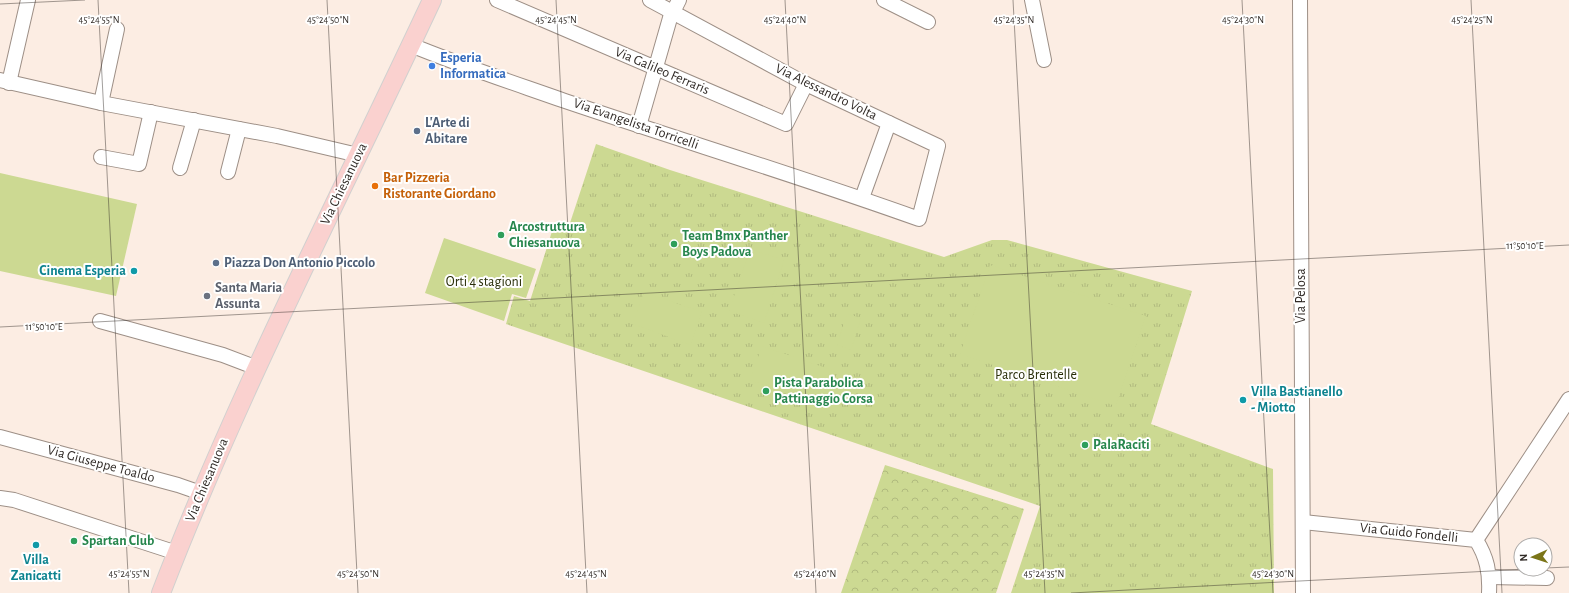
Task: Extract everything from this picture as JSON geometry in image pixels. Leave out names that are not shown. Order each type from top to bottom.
[{"type":"main road","name":"Via Chiesanuova","points":[[161,593],[201,493],[292,292],[432,0]]},
{"type":"street","points":[[28,0],[4,81],[101,103],[277,136],[358,155]]},
{"type":"street","name":"Via Galileo Ferraris","points":[[497,0],[786,124],[806,84]]},
{"type":"street","name":"Via Alessandro Volta","points":[[650,0],[676,6],[806,84],[938,146],[919,219]]},
{"type":"street","points":[[884,0],[928,22]]},
{"type":"street","points":[[1032,0],[1044,60]]},
{"type":"street","name":"Via Pelosa","points":[[1300,0],[1303,593]]},
{"type":"street","points":[[638,126],[676,6]]},
{"type":"street","points":[[101,103],[117,29]]},
{"type":"street","name":"Via Evangelista Torricelli","points":[[411,45],[457,63],[638,126],[862,198],[919,219]]},
{"type":"street","points":[[101,157],[139,164],[151,112]]},
{"type":"street","points":[[180,168],[194,120]]},
{"type":"street","points":[[862,198],[889,123]]},
{"type":"street","points":[[228,172],[239,129]]},
{"type":"street","points":[[100,321],[223,355],[258,368]]},
{"type":"street","points":[[1476,540],[1569,399]]},
{"type":"street","name":"Via Giuseppe Toaldo","points":[[0,437],[178,485],[201,493]]},
{"type":"street","points":[[0,498],[14,500],[177,553]]},
{"type":"street","name":"Via Guido Fondelli","points":[[1303,522],[1476,540],[1483,551],[1490,577],[1489,593]]},
{"type":"street","points":[[1490,577],[1547,578]]},
{"type":"green space","name":"Parco Brentelle","points":[[596,144],[670,170],[944,257],[992,240],[1007,240],[1192,291],[1151,424],[1273,469],[1274,593],[1011,593],[1040,506],[506,324],[514,296],[530,301],[554,225],[568,229]]},
{"type":"green space","points":[[0,173],[137,204],[116,296],[0,271]]},
{"type":"green space","name":"Orti 4 stagioni","points":[[444,238],[536,269],[526,298],[512,294],[504,321],[425,293]]},
{"type":"green space","points":[[750,249],[784,260],[764,323],[729,311]]},
{"type":"green space","points":[[990,265],[1146,316],[1116,406],[960,354]]},
{"type":"green space","points":[[644,292],[702,312],[691,345],[633,324]]},
{"type":"green space","points":[[847,314],[861,318],[851,350],[837,345]]},
{"type":"green space","points":[[762,346],[835,371],[824,406],[750,380]]},
{"type":"green space","points":[[885,465],[1024,509],[996,593],[841,593]]},
{"type":"place","name":"Esperia Informatica","points":[[432,66]]},
{"type":"place","name":"L'Arte di Abitare","points":[[417,131]]},
{"type":"place","name":"Bar Pizzeria Ristorante Giordano","points":[[375,186]]},
{"type":"place","name":"Arcostruttura Chiesanuova","points":[[501,235]]},
{"type":"place","name":"Team Bmx Panther Boys Padova","points":[[674,244]]},
{"type":"place","name":"Piazza Don Antonio Piccolo","points":[[216,263]]},
{"type":"place","name":"Cinema Esperia","points":[[134,271]]},
{"type":"place","name":"Santa Maria Assunta","points":[[207,296]]},
{"type":"place","name":"Pista Parabolica Pattinaggio Corsa","points":[[766,391]]},
{"type":"place","name":"Villa Bastianello - Miotto","points":[[1243,400]]},
{"type":"place","name":"PalaRaciti","points":[[1085,445]]},
{"type":"place","name":"Spartan Club","points":[[74,541]]},
{"type":"place","name":"Villa Zanicatti","points":[[36,545]]}]
